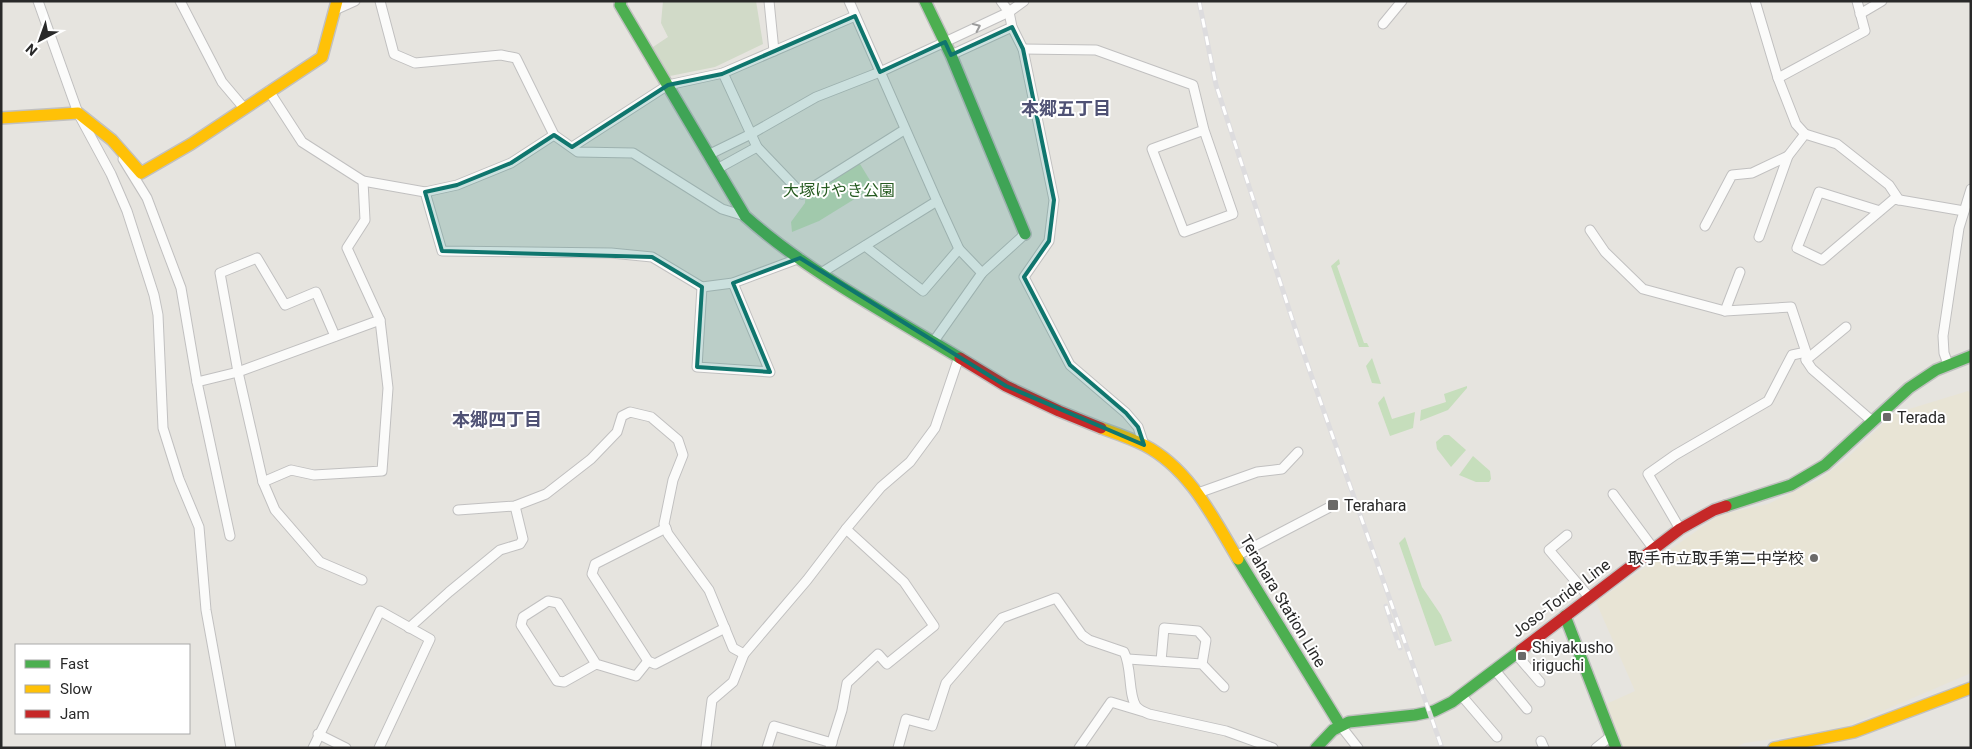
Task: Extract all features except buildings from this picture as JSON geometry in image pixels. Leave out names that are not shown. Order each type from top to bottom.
[{"type":"street","points":[[38,1],[78,113],[127,211],[154,295],[158,315],[163,428],[179,479],[199,527],[202,549],[202,580],[211,643],[231,748]]},
{"type":"street","points":[[180,1],[222,82],[244,108]]},
{"type":"street","points":[[1,118],[78,113],[112,140],[141,173],[191,144],[322,58],[336,6],[355,1]]},
{"type":"street","points":[[380,1],[394,54],[415,63],[501,55],[516,58],[554,135],[572,148],[578,152],[634,154],[722,209],[745,216]]},
{"type":"street","name":"Terahara Station Line","points":[[621,1],[620,5],[745,216],[767,236],[822,273],[1006,386],[1034,400],[1144,445],[1172,463],[1198,493],[1340,725]]},
{"type":"street","points":[[769,1],[774,51]]},
{"type":"street","points":[[849,1],[904,130],[959,249],[982,273]]},
{"type":"street","points":[[924,1],[951,55],[1024,234],[982,273],[934,341]]},
{"type":"street","points":[[1001,1],[1009,12],[1012,26],[1023,49],[1054,200],[1049,241],[1024,277],[1070,365],[1126,413],[1138,427],[1144,445]]},
{"type":"street","points":[[708,155],[816,97],[880,72],[945,42],[1009,12],[1024,1]]},
{"type":"street","points":[[1383,24],[1402,1]]},
{"type":"street","points":[[1755,1],[1778,78],[1796,124],[1805,134],[1837,144],[1889,185],[1898,200]]},
{"type":"street","points":[[1778,78],[1865,31],[1857,1]]},
{"type":"street","points":[[1860,14],[1882,1]]},
{"type":"street","points":[[572,148],[668,85],[723,73],[855,16]]},
{"type":"street","points":[[951,55],[1012,26]]},
{"type":"street","points":[[1023,49],[1096,50],[1193,85],[1204,130],[1233,214],[1184,232],[1152,149],[1204,130]]},
{"type":"street","points":[[723,73],[757,147],[802,194],[904,130]]},
{"type":"street","points":[[269,91],[302,142],[363,181],[425,192],[457,185],[511,163],[554,135]]},
{"type":"street","points":[[1759,237],[1788,156],[1805,134]]},
{"type":"street","points":[[112,140],[147,198],[182,288],[197,382],[230,536]]},
{"type":"street","points":[[717,169],[757,147]]},
{"type":"street","points":[[1705,226],[1732,175],[1752,173],[1788,156]]},
{"type":"street","points":[[263,482],[291,470],[314,475],[382,471],[388,388],[380,320],[347,248],[365,220],[363,181]]},
{"type":"street","points":[[1948,364],[1942,343],[1959,228],[1971,190]]},
{"type":"street","points":[[425,192],[442,251],[611,253],[652,257],[702,287],[734,283],[800,258]]},
{"type":"street","points":[[1880,211],[1819,192],[1797,248],[1822,260],[1880,211],[1894,199],[1964,211]]},
{"type":"street","points":[[822,273],[937,201]]},
{"type":"street","points":[[1590,230],[1605,252],[1644,289],[1725,311],[1791,307],[1806,356],[1812,369],[1872,421]]},
{"type":"street","points":[[865,246],[923,291],[959,249]]},
{"type":"street","points":[[335,336],[316,292],[285,305],[258,258],[220,273],[238,372],[263,482],[275,510],[320,562],[362,580]]},
{"type":"street","points":[[1725,311],[1740,272]]},
{"type":"street","points":[[702,287],[697,367],[770,372],[734,283]]},
{"type":"street","points":[[197,382],[238,372],[380,320]]},
{"type":"street","points":[[1680,529],[1648,474],[1675,455],[1768,401],[1792,355],[1806,356],[1846,327]]},
{"type":"street","points":[[706,748],[712,700],[733,682],[744,654],[807,580],[846,528],[881,487],[910,462],[935,428],[959,356]]},
{"type":"street","name":"Joso-Toride Line","points":[[1316,748],[1340,725],[1365,719],[1423,715],[1440,709],[1680,529],[1714,510],[1791,484],[1809,475],[1825,465],[1909,388],[1936,370],[1971,356]]},
{"type":"street","points":[[458,510],[515,506],[546,494],[591,459],[617,432],[622,416],[630,412],[651,417],[678,440],[682,455],[673,480],[664,524],[668,534],[709,590],[733,648],[744,654]]},
{"type":"street","points":[[1198,493],[1256,472],[1282,469],[1298,452]]},
{"type":"street","points":[[1613,494],[1653,548]]},
{"type":"street","points":[[409,628],[500,550],[520,544],[523,539],[515,506]]},
{"type":"street","points":[[1236,556],[1328,508]]},
{"type":"street","points":[[666,528],[595,564],[592,574],[648,661],[655,664],[725,628]]},
{"type":"street","points":[[767,748],[774,726],[831,745],[842,710],[847,684],[878,654],[887,664],[934,626],[904,582],[846,528]]},
{"type":"street","points":[[1567,535],[1549,550],[1589,596]]},
{"type":"street","points":[[898,748],[906,719],[932,726],[946,683],[1002,618],[1056,598],[1082,635],[1089,640],[1124,652],[1128,659],[1133,700],[1141,711]]},
{"type":"street","points":[[596,664],[564,682],[557,681],[521,625],[523,617],[548,601],[558,603],[596,664],[636,676],[648,661]]},
{"type":"street","points":[[313,748],[318,734],[380,611],[430,639],[379,748]]},
{"type":"street","points":[[1565,616],[1616,748]]},
{"type":"street","points":[[1161,661],[1164,628],[1198,631],[1206,640],[1202,664]]},
{"type":"street","points":[[1515,653],[1540,682]]},
{"type":"street","points":[[1128,659],[1202,664],[1224,687]]},
{"type":"street","points":[[1494,669],[1527,709]]},
{"type":"street","points":[[1774,748],[1854,732],[1971,688]]},
{"type":"street","points":[[1461,695],[1497,737]]},
{"type":"street","points":[[1078,748],[1111,702],[1149,714],[1226,731],[1273,748]]},
{"type":"street","points":[[1340,725],[1358,748]]},
{"type":"street","points":[[318,734],[346,748]]},
{"type":"street","points":[[1596,748],[1611,736]]},
{"type":"highlighted area","points":[[855,16],[880,72],[945,42],[951,55],[1012,27],[1023,49],[1054,200],[1049,241],[1024,277],[1070,365],[1126,413],[1138,427],[1144,445],[1006,386],[800,258],[733,283],[770,372],[697,367],[702,287],[652,257],[442,251],[425,192],[457,185],[511,163],[554,135],[572,147],[668,85],[722,74]]},
{"type":"shaded area","name":"取手市立取手第二中学校","points":[[1968,391],[1971,393],[1971,673],[1838,730],[1744,743],[1735,748],[1620,748],[1604,705],[1635,691],[1596,602],[1719,515],[1768,504],[1818,480],[1844,461],[1893,414]]},
{"type":"green space","points":[[663,1],[756,1],[763,44],[715,67],[670,76],[650,49],[668,37],[661,23]]},
{"type":"green space","name":"大塚けやき公園","points":[[857,159],[874,187],[819,221],[792,232],[791,222],[805,203],[806,190]]},
{"type":"green space","points":[[1339,259],[1340,264],[1337,266],[1364,343],[1367,343],[1369,347],[1359,347],[1331,266]]},
{"type":"green space","points":[[1372,358],[1381,384],[1372,383],[1366,366]]},
{"type":"green space","points":[[1467,386],[1448,410],[1420,421],[1421,410],[1446,402],[1444,394]]},
{"type":"green space","points":[[1384,396],[1392,419],[1415,412],[1413,428],[1390,436],[1378,403]]},
{"type":"green space","points":[[1444,435],[1449,435],[1466,450],[1451,467],[1437,449],[1436,442]]},
{"type":"green space","points":[[1473,456],[1490,471],[1491,479],[1489,482],[1476,482],[1459,475]]},
{"type":"green space","points":[[1405,537],[1422,587],[1441,615],[1452,641],[1435,646],[1399,543]]},
{"type":"railway","points":[[1199,1],[1216,85],[1301,346],[1442,748]]},
{"type":"railway","points":[[1386,606],[1400,648]]},
{"type":"traffic: fast","points":[[621,1],[620,5],[745,216],[821,274],[960,358]]},
{"type":"traffic: fast","points":[[925,1],[951,55],[1025,234]]},
{"type":"traffic: fast","points":[[1726,506],[1791,485],[1825,465],[1909,388],[1936,370],[1971,356]]},
{"type":"traffic: fast","points":[[1238,559],[1340,725]]},
{"type":"traffic: fast","points":[[1565,616],[1616,748]]},
{"type":"traffic: fast","points":[[1316,748],[1333,730],[1349,722],[1415,715],[1434,711],[1452,702],[1521,650]]},
{"type":"traffic: slow","points":[[1,118],[78,113],[112,140],[141,173],[191,144],[322,57],[337,1]]},
{"type":"traffic: slow","points":[[1101,428],[1144,445],[1174,467],[1198,495],[1238,559]]},
{"type":"traffic: slow","points":[[1774,748],[1854,732],[1971,688]]},
{"type":"traffic: jam","points":[[960,358],[1006,386],[1101,428]]},
{"type":"traffic: jam","points":[[1521,650],[1680,529],[1714,510],[1726,506]]},
{"type":"place","name":"Terada","points":[[1887,417]]},
{"type":"place","name":"Terahara","points":[[1333,505]]},
{"type":"place","name":"取手市立取手第二中学校","points":[[1814,558]]},
{"type":"place","name":"Shiyakusho iriguchi","points":[[1522,656]]},
{"type":"district","name":"本郷五丁目","points":[[1066,108]]},
{"type":"district","name":"本郷四丁目","points":[[497,419]]}]
